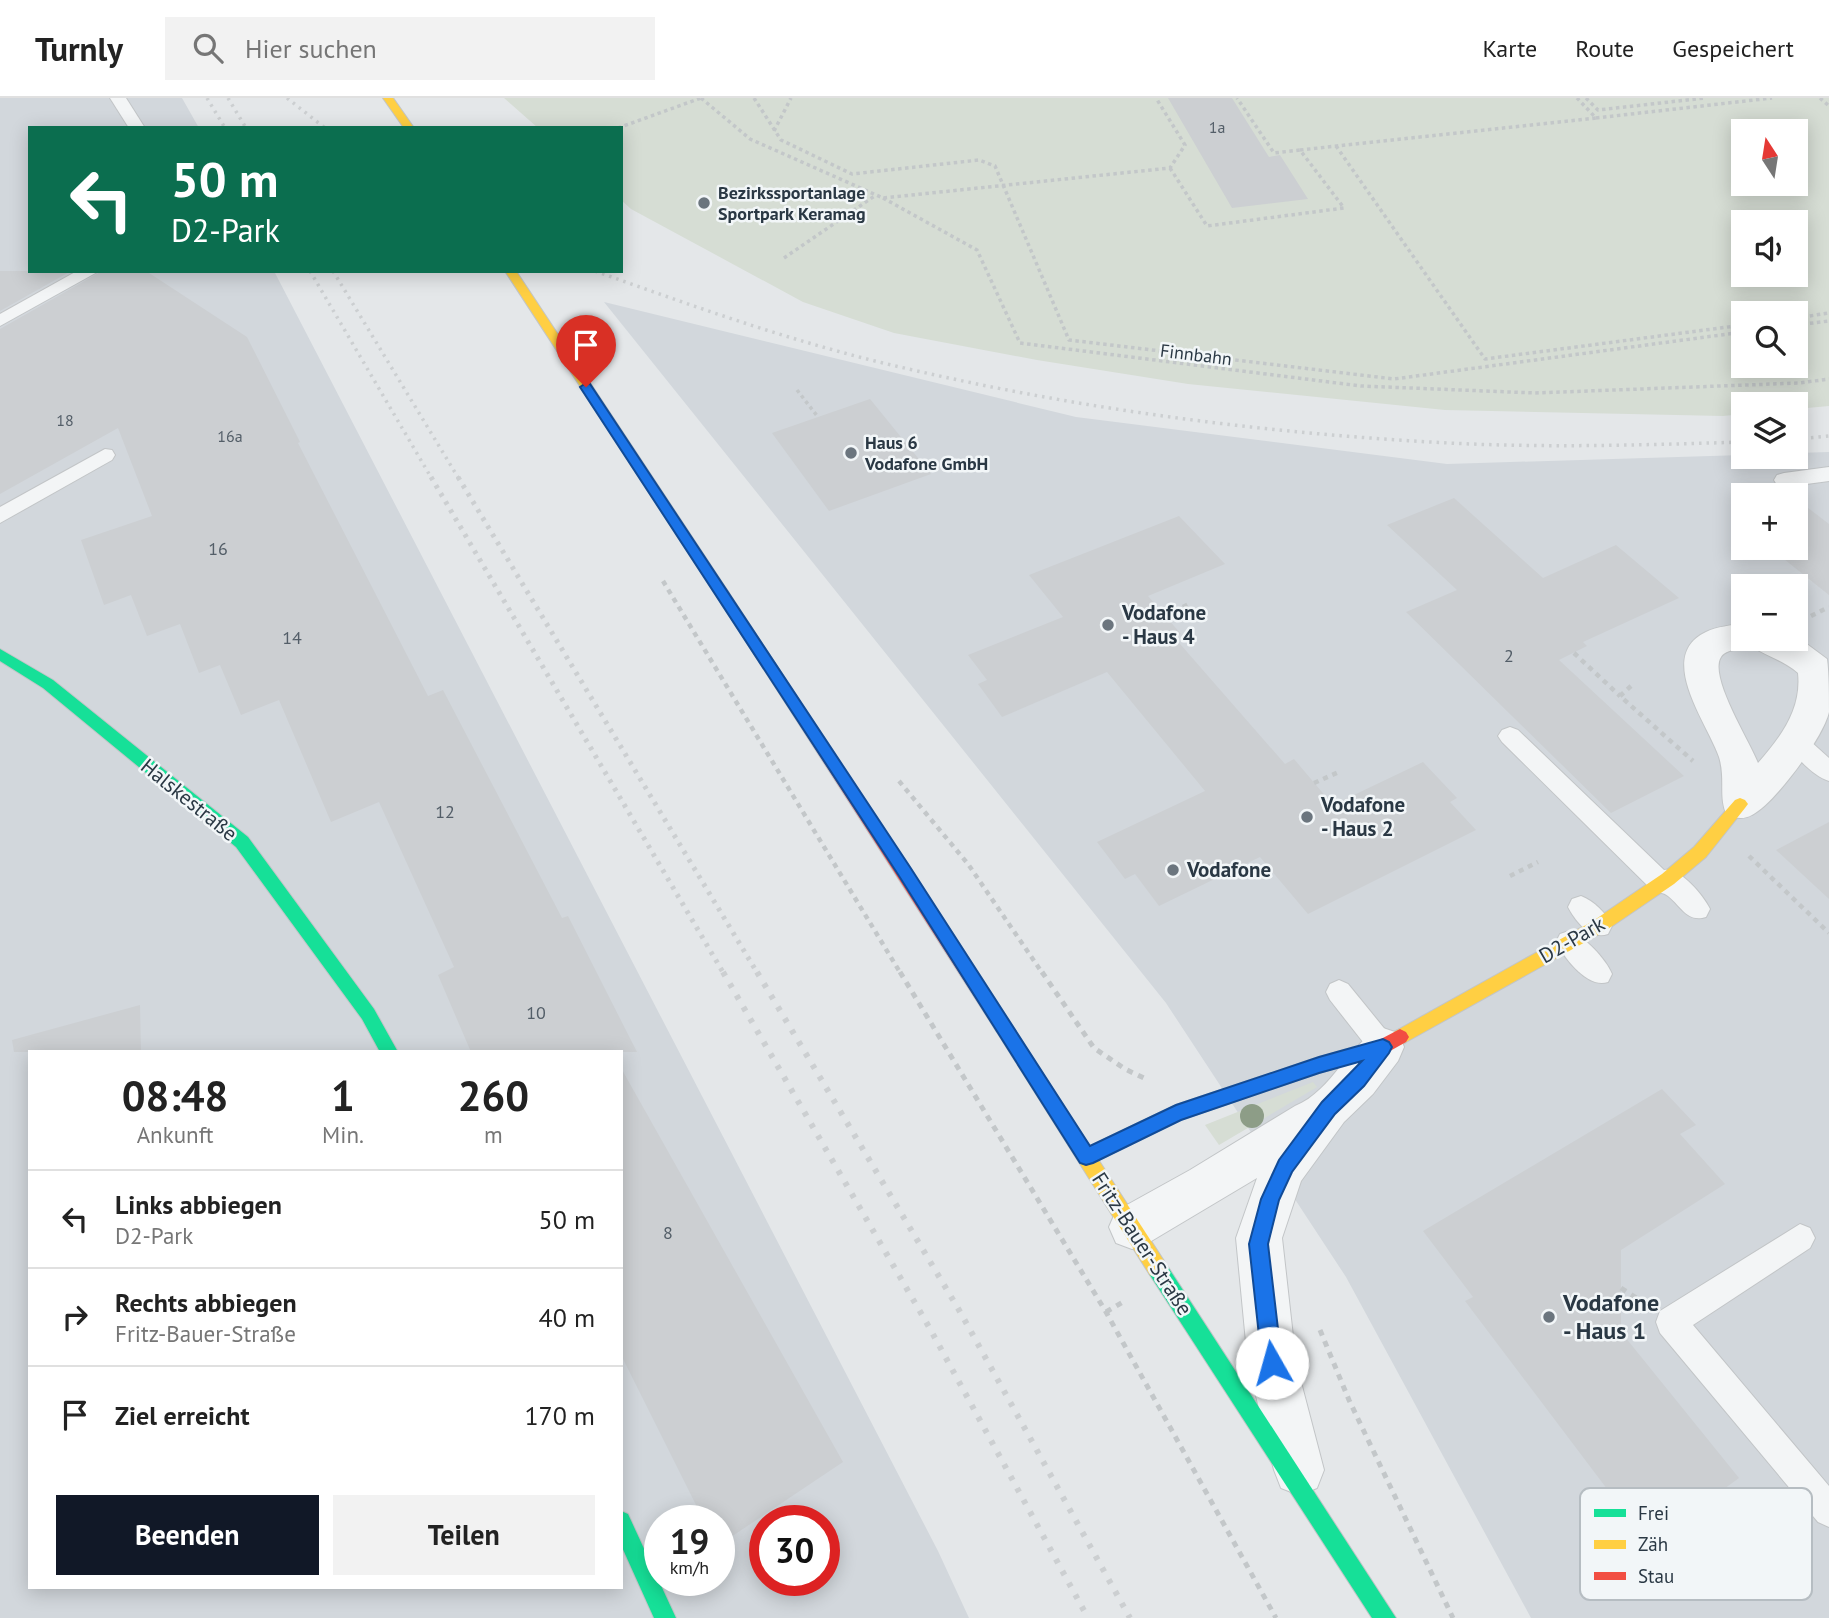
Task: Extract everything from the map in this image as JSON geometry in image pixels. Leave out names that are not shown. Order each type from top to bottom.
[{"type":"main road","points":[[388,98],[408,126]]},
{"type":"main road","name":"Fritz-Bauer-Straße","points":[[511,273],[905,872],[1385,1618]]},
{"type":"main road","name":"Halskestraße","points":[[0,654],[48,684],[242,842],[368,1014],[388,1050]]},
{"type":"main road","name":"D2-Park","points":[[1086,1157],[1176,1113],[1319,1065],[1383,1047],[1599,926],[1664,881],[1700,852],[1730,817]]},
{"type":"main road","points":[[623,1525],[665,1618]]},
{"type":"street","points":[[1730,817],[1742,773],[1724,723],[1700,678],[1698,663],[1703,651],[1714,642],[1731,641]]},
{"type":"street","points":[[1730,817],[1826,721],[1828,690],[1820,674],[1792,651]]},
{"type":"street","name":"D2-Park","points":[[1303,1489],[1272,1363],[1259,1238],[1270,1199],[1285,1166],[1329,1108],[1358,1080],[1383,1047]]},
{"type":"street","name":"D2-Park","points":[[1132,1227],[1206,1185],[1329,1108]]},
{"type":"lane","points":[[118,98],[136,126]]},
{"type":"lane","points":[[0,321],[86,273]]},
{"type":"lane","points":[[0,516],[105,455]]},
{"type":"lane","points":[[1784,480],[1829,474]]},
{"type":"lane","points":[[1510,736],[1697,909]]},
{"type":"lane","points":[[1801,746],[1829,772]]},
{"type":"lane","points":[[1581,907],[1599,926]]},
{"type":"lane","points":[[1569,942],[1600,974]]},
{"type":"lane","points":[[1339,992],[1383,1047]]},
{"type":"lane","points":[[1800,1238],[1671,1322],[1810,1488]]},
{"type":"lane","points":[[1812,1491],[1829,1511]]},
{"type":"path","points":[[623,126],[701,98],[750,139],[883,198],[977,250],[1020,343],[1361,386],[1428,389],[1535,393],[1799,383],[1829,379]]},
{"type":"path","name":"Finnbahn","points":[[754,98],[773,132],[781,140],[852,174],[979,160],[995,166],[1069,340],[1394,379],[1731,334]]},
{"type":"path","points":[[773,132],[792,98]]},
{"type":"path","points":[[1156,98],[1185,145],[1170,168]]},
{"type":"path","points":[[1237,98],[1274,153],[1772,98]]},
{"type":"path","points":[[1577,98],[1596,118]]},
{"type":"path","points":[[1586,98],[1598,110],[1705,98]]},
{"type":"path","points":[[1820,98],[1829,106]]},
{"type":"path","points":[[1336,146],[1485,359],[1731,327]]},
{"type":"path","points":[[1170,168],[1207,226],[1343,208],[1300,150]]},
{"type":"path","points":[[883,198],[1170,168]]},
{"type":"path","points":[[784,258],[876,195]]},
{"type":"path","points":[[1808,316],[1829,313]]},
{"type":"path","points":[[1808,324],[1829,321]]},
{"type":"path","points":[[797,390],[818,417]]},
{"type":"path","points":[[660,576],[1106,1312],[1276,1618]]},
{"type":"path","points":[[1166,616],[1191,603]]},
{"type":"path","points":[[1573,653],[1620,696],[1730,817],[1829,933]]},
{"type":"path","points":[[1620,696],[1631,686]]},
{"type":"path","points":[[1314,783],[1341,771]]},
{"type":"path","points":[[893,774],[968,864],[1094,1048],[1125,1069],[1152,1081]]},
{"type":"path","points":[[1510,876],[1538,862]]},
{"type":"path","points":[[1319,1328],[1349,1400],[1453,1618]]},
{"type":"shaded area","points":[[0,98],[182,98],[198,126],[28,126],[28,273],[275,273],[938,1551],[969,1618],[0,1618]]},
{"type":"shaded area","points":[[504,98],[1829,98],[1829,406],[1808,408],[1808,392],[1731,392],[1731,415],[1723,416],[1445,410],[1188,384],[1037,360],[894,333],[803,302],[631,209],[623,202],[623,126],[536,126]]},
{"type":"shaded area","points":[[604,302],[1076,417],[1447,464],[1731,455],[1731,469],[1808,469],[1808,453],[1829,452],[1829,1618],[1531,1618],[1346,1277],[1166,1003]]},
{"type":"shaded area","points":[[1313,1082],[1317,1087],[1219,1145],[1205,1125]]},
{"type":"building","points":[[1168,98],[1232,98],[1269,157],[1280,155],[1308,199],[1232,208]]},
{"type":"building","points":[[0,271],[67,273],[0,311]]},
{"type":"building","points":[[98,273],[149,273],[247,337],[300,442],[298,443],[428,696],[443,690],[562,918],[568,916],[637,1052],[470,1050],[438,975],[454,967],[379,802],[331,822],[279,700],[241,715],[220,665],[199,673],[180,624],[147,636],[131,595],[104,605],[81,540],[152,516],[118,428],[0,494],[0,329]]},
{"type":"building","name":"Haus 6 Vodafone GmbH","points":[[870,399],[931,474],[829,511],[772,433]]},
{"type":"building","points":[[1454,498],[1543,578],[1616,545],[1679,598],[1583,642],[1587,646],[1559,660],[1684,776],[1611,813],[1406,612],[1457,590],[1387,525]]},
{"type":"building","points":[[1808,508],[1829,524],[1829,595],[1808,578],[1808,574],[1803,574],[1785,560],[1808,560]]},
{"type":"building","points":[[1179,516],[1225,564],[1148,596],[1181,634],[1174,637],[1285,764],[1294,759],[1333,805],[1423,762],[1457,798],[1450,802],[1476,830],[1308,914],[1260,857],[1159,906],[1135,874],[1125,879],[1097,842],[1205,791],[1107,672],[1002,717],[978,684],[987,680],[968,655],[1063,617],[1029,575]]},
{"type":"building","points":[[1829,822],[1829,899],[1776,850]]},
{"type":"building","points":[[140,1005],[141,1050],[14,1052],[12,1040]]},
{"type":"building","points":[[623,1072],[843,1462],[779,1505],[749,1505],[749,1525],[735,1534],[735,1505],[696,1505],[623,1359]]},
{"type":"building","name":"Vodafone - Haus 1","points":[[1662,1089],[1696,1125],[1680,1134],[1725,1184],[1621,1250],[1621,1332],[1739,1478],[1725,1488],[1606,1488],[1465,1301],[1473,1297],[1423,1231]]},
{"type":"railway","points":[[207,98],[224,126]]},
{"type":"railway","points":[[228,98],[245,126]]},
{"type":"railway","points":[[287,98],[322,126]]},
{"type":"railway","points":[[311,273],[432,479]]},
{"type":"railway","points":[[334,273],[459,479]]},
{"type":"railway","points":[[601,273],[768,331],[839,352],[1017,392],[1160,416],[1304,432],[1486,445],[1731,442]]},
{"type":"railway","points":[[1808,438],[1829,436]]},
{"type":"railway","points":[[431,477],[724,974]]},
{"type":"railway","points":[[458,477],[758,974]]},
{"type":"railway","points":[[723,972],[929,1327],[1088,1618]]},
{"type":"railway","points":[[757,972],[959,1310],[1130,1618]]},
{"type":"traffic: fast","points":[[0,654],[48,684],[242,842],[368,1014],[388,1050]]},
{"type":"traffic: fast","points":[[1157,1268],[1385,1618]]},
{"type":"traffic: fast","points":[[623,1525],[665,1618]]},
{"type":"traffic: slow","points":[[388,98],[408,126]]},
{"type":"traffic: slow","points":[[511,273],[722,593]]},
{"type":"traffic: slow","points":[[1400,1037],[1599,926],[1668,879],[1700,852],[1740,804]]},
{"type":"traffic: slow","points":[[1003,1027],[1157,1268]]},
{"type":"traffic: jam","points":[[722,593],[1003,1027]]},
{"type":"traffic: jam","points":[[1086,1157],[1176,1113],[1319,1065],[1383,1047],[1400,1037]]},
{"type":"place","name":"Bezirkssportanlage Sportpark Keramag","points":[[704,203]]},
{"type":"place","name":"Haus 6 Vodafone GmbH","points":[[851,453]]},
{"type":"place","name":"Vodafone - Haus 4","points":[[1108,625]]},
{"type":"place","name":"Vodafone - Haus 2","points":[[1307,817]]},
{"type":"place","name":"Vodafone","points":[[1173,870]]},
{"type":"place","name":"Vodafone - Haus 1","points":[[1549,1317]]},
{"type":"route","points":[[586,387],[905,872],[1086,1157],[1176,1113],[1319,1065],[1383,1047],[1358,1080],[1329,1108],[1285,1166],[1270,1199],[1259,1244],[1272,1363]]}]
